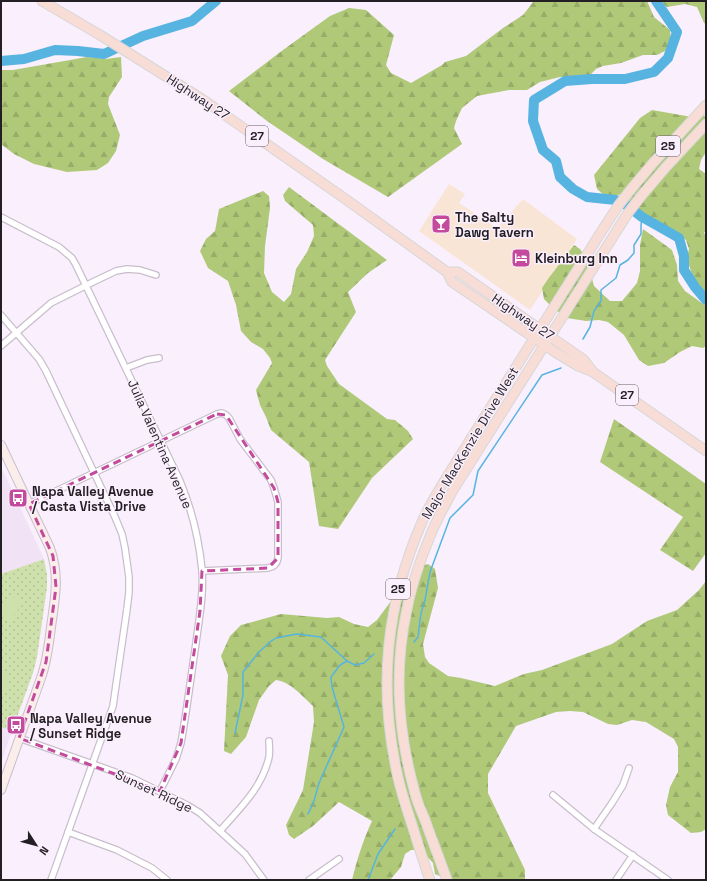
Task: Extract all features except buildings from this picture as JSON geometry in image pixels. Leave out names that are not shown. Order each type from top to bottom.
[{"type":"main road","name":"Highway 27","points":[[42,1],[100,35],[209,103],[447,272],[452,282],[544,345],[578,366],[593,372],[706,451]]},
{"type":"main road","name":"Major MacKenzie Drive West","points":[[430,880],[397,774],[390,734],[387,703],[386,672],[388,648],[393,615],[405,565],[422,521],[437,493],[603,229],[632,188],[657,158],[706,105]]},
{"type":"main road","name":"Major MacKenzie Drive West","points":[[447,880],[414,791],[402,733],[399,685],[400,652],[407,608],[422,555],[442,511],[463,474],[613,236],[642,195],[706,124]]},
{"type":"main road","name":"Highway 27","points":[[447,272],[458,272],[540,328],[584,360],[593,372]]},
{"type":"street","name":"Julia Valentina Avenue","points":[[1,217],[52,242],[63,249],[72,258],[188,500],[195,524],[199,542],[202,571],[200,611],[181,743],[176,759],[160,791]]},
{"type":"street","points":[[1,346],[51,302],[86,285],[116,272],[127,269],[140,270],[156,275]]},
{"type":"street","points":[[1,315],[39,359],[46,371],[116,517],[122,534],[128,564],[129,592],[113,706],[51,880]]},
{"type":"street","points":[[126,368],[148,360],[159,358]]},
{"type":"street","points":[[29,504],[217,414],[222,413],[230,418],[240,439],[271,480],[278,502],[278,558],[277,562],[268,568],[202,571]]},
{"type":"street","points":[[1,446],[46,539],[56,571],[56,587],[46,662],[1,790]]},
{"type":"street","name":"Sunset Ridge","points":[[20,738],[132,778],[194,809],[245,854],[264,880]]},
{"type":"street","points":[[220,831],[253,793],[258,784],[269,756],[269,741]]},
{"type":"street","points":[[594,829],[612,803],[630,768]]},
{"type":"street","points":[[552,795],[594,829],[668,880]]},
{"type":"street","points":[[68,832],[117,850],[152,868],[167,880]]},
{"type":"street","points":[[616,880],[633,855]]},
{"type":"street","points":[[309,880],[339,859]]},
{"type":"highlighted area","points":[[217,414],[226,415],[274,488],[278,502],[278,558],[268,568],[202,571],[200,611],[181,743],[160,791],[19,738],[46,662],[56,587],[53,556],[29,504]]},
{"type":"shaded area","points":[[449,184],[465,194],[459,203],[497,228],[523,199],[577,239],[530,310],[419,231]]},
{"type":"shaded area","points":[[1,467],[44,559],[1,574]]},
{"type":"shaded area","points":[[1,727],[12,731],[1,763]]},
{"type":"green space","points":[[534,1],[647,1],[654,17],[670,30],[671,42],[665,51],[657,55],[643,55],[621,63],[603,66],[596,69],[589,76],[560,77],[540,82],[527,90],[509,90],[477,96],[462,108],[456,121],[454,128],[462,144],[388,197],[323,159],[267,121],[229,91],[330,16],[349,8],[366,10],[394,35],[386,65],[391,73],[411,83],[445,62],[466,56],[523,15]]},
{"type":"green space","points":[[660,1],[706,1],[706,24],[704,23],[697,7],[685,4],[667,7]]},
{"type":"green space","points":[[87,57],[106,59],[121,57],[122,77],[109,97],[108,104],[120,135],[116,151],[108,163],[97,170],[67,172],[34,164],[14,154],[1,144],[1,70],[13,70]]},
{"type":"green space","points":[[652,110],[692,117],[702,114],[706,117],[706,152],[701,160],[699,169],[706,174],[706,230],[704,233],[706,236],[706,296],[702,294],[693,279],[687,257],[689,249],[686,240],[677,234],[665,232],[634,210],[628,203],[628,194],[605,196],[597,189],[594,175],[640,118]]},
{"type":"green space","points":[[289,187],[387,260],[368,273],[348,292],[356,312],[325,360],[327,366],[339,384],[387,419],[395,420],[408,431],[413,439],[372,478],[338,529],[319,526],[309,462],[271,430],[260,405],[256,390],[272,363],[263,349],[251,342],[241,331],[236,305],[228,281],[208,268],[200,251],[206,239],[215,231],[219,209],[263,191],[269,196],[270,208],[265,246],[264,273],[272,292],[284,302],[291,294],[296,269],[307,252],[314,236],[313,225],[285,201],[283,195]]},
{"type":"green space","points":[[643,229],[672,250],[677,265],[678,281],[685,291],[706,306],[706,346],[703,348],[692,346],[664,363],[648,366],[639,360],[624,335],[608,322],[567,318],[553,308],[544,299],[542,288],[574,245],[580,249],[587,260],[594,286],[610,301],[622,301],[637,283],[640,271],[640,245]]},
{"type":"green space","points":[[614,419],[706,484],[706,553],[693,571],[660,550],[683,517],[600,462]]},
{"type":"green space","points":[[44,559],[47,575],[47,587],[37,657],[33,673],[12,731],[1,727],[1,574]]},
{"type":"green space","points":[[428,564],[435,569],[438,588],[423,644],[425,657],[429,663],[448,676],[495,686],[524,674],[542,670],[612,644],[647,621],[677,610],[699,590],[706,581],[706,829],[701,832],[691,833],[668,815],[666,805],[670,787],[678,772],[678,747],[674,739],[646,722],[632,720],[617,725],[608,724],[583,712],[570,711],[556,712],[516,726],[488,774],[488,793],[525,870],[525,880],[449,880],[435,874],[433,863],[423,852],[419,850],[411,850],[405,854],[401,867],[390,880],[352,880],[360,850],[372,821],[339,802],[313,826],[294,839],[289,835],[286,825],[303,790],[314,722],[313,706],[291,686],[276,680],[269,686],[259,700],[246,737],[231,754],[224,751],[228,675],[221,656],[230,636],[241,625],[281,614],[327,618],[339,617],[354,624],[368,627],[377,620],[391,601],[399,602],[407,597],[424,565]]},
{"type":"green space","points":[[11,595],[23,604],[8,622],[1,616],[1,608]]},
{"type":"green space","points":[[1,660],[11,689],[1,692]]},
{"type":"waterway","points":[[1,61],[24,59],[55,50],[104,54],[143,36],[192,21],[216,1]]},
{"type":"waterway","points":[[656,1],[677,32],[668,58],[654,72],[625,79],[565,81],[534,100],[533,121],[543,150],[556,161],[560,177],[573,189],[587,197],[616,200],[625,204],[642,217],[679,238],[684,256],[684,270],[706,300]]},
{"type":"waterway","points":[[583,339],[590,327],[594,311],[601,301],[601,290],[616,278],[620,265],[628,260],[634,253],[634,245],[641,234],[642,217]]},
{"type":"waterway","points":[[414,642],[418,637],[421,613],[430,572],[450,518],[473,495],[478,471],[542,375],[561,368]]},
{"type":"waterway","points":[[235,733],[243,695],[243,672],[259,652],[276,638],[297,634],[321,637],[347,661],[355,665],[364,663],[374,654]]},
{"type":"waterway","points":[[308,814],[314,801],[319,783],[344,727],[332,687],[331,677],[340,665],[347,661]]},
{"type":"waterway","points":[[368,880],[378,854],[395,829]]},
{"type":"place","name":"The Salty Dawg Tavern","points":[[441,224]]},
{"type":"place","name":"Kleinburg Inn","points":[[521,258]]},
{"type":"place","name":"Napa Valley Avenue / Casta Vista Drive","points":[[18,498]]},
{"type":"place","name":"Napa Valley Avenue / Sunset Ridge","points":[[16,725]]}]
